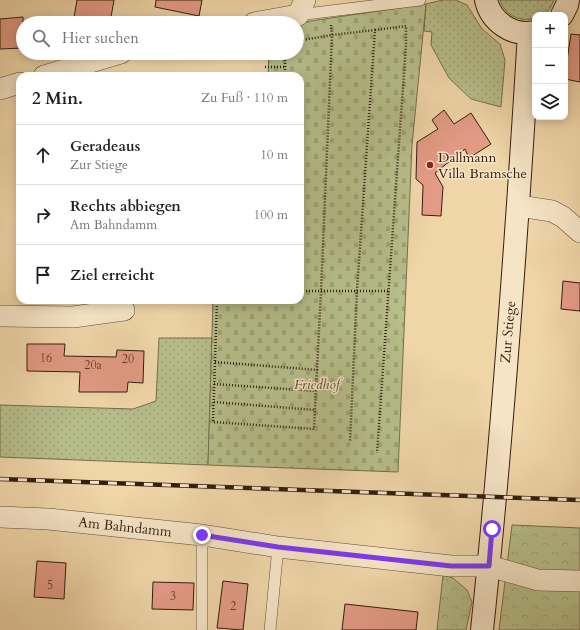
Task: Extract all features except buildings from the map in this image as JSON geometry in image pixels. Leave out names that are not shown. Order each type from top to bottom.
[{"type":"street","points":[[486,0],[494,18],[504,27],[516,32],[532,33]]},
{"type":"street","points":[[275,16],[301,7]]},
{"type":"street","name":"Zur Stiege","points":[[482,630],[489,566],[532,33]]},
{"type":"street","points":[[57,72],[98,60]]},
{"type":"street","points":[[0,89],[16,84]]},
{"type":"street","points":[[519,206],[552,211],[563,217],[580,232]]},
{"type":"street","points":[[0,316],[73,317],[124,310]]},
{"type":"street","name":"Am Bahndamm","points":[[0,517],[48,519],[202,535],[278,547],[451,566],[489,566],[538,580],[580,581]]},
{"type":"lane","points":[[301,7],[329,10],[420,0]]},
{"type":"lane","points":[[202,535],[202,630]]},
{"type":"lane","points":[[270,630],[278,547]]},
{"type":"path","points":[[217,304],[213,422],[314,429],[318,370],[332,35],[329,10]]},
{"type":"path","points":[[304,40],[406,26],[406,45],[377,453]]},
{"type":"path","points":[[350,442],[357,290],[376,30]]},
{"type":"path","points":[[284,72],[285,60]]},
{"type":"path","points":[[265,67],[285,67]]},
{"type":"path","points":[[304,291],[388,291]]},
{"type":"path","points":[[215,362],[318,370]]},
{"type":"path","points":[[214,384],[316,391]]},
{"type":"path","points":[[214,402],[315,410]]},
{"type":"green space","points":[[443,0],[456,0],[467,5],[482,29],[500,44],[505,60],[501,107],[471,99],[449,78],[431,45],[432,32],[424,31],[426,4]]},
{"type":"green space","points":[[500,0],[554,0],[548,12],[532,12],[532,19],[530,19],[519,18],[509,14]]},
{"type":"green space","name":"Friedhof","points":[[426,4],[412,145],[398,472],[208,465],[213,304],[304,304],[304,72],[268,72],[269,60],[304,60],[304,22]]},
{"type":"green space","points":[[159,338],[212,338],[208,465],[0,457],[0,405],[133,409],[156,401]]},
{"type":"green space","points":[[512,525],[580,528],[580,630],[499,630]]},
{"type":"green space","points":[[443,575],[453,578],[467,590],[472,602],[466,630],[437,630]]},
{"type":"railway","points":[[0,479],[580,500]]},
{"type":"place","name":"Dallmann Villa Bramsche","points":[[430,165]]},
{"type":"route","points":[[202,535],[278,547],[451,566],[489,566],[492,529]]}]
